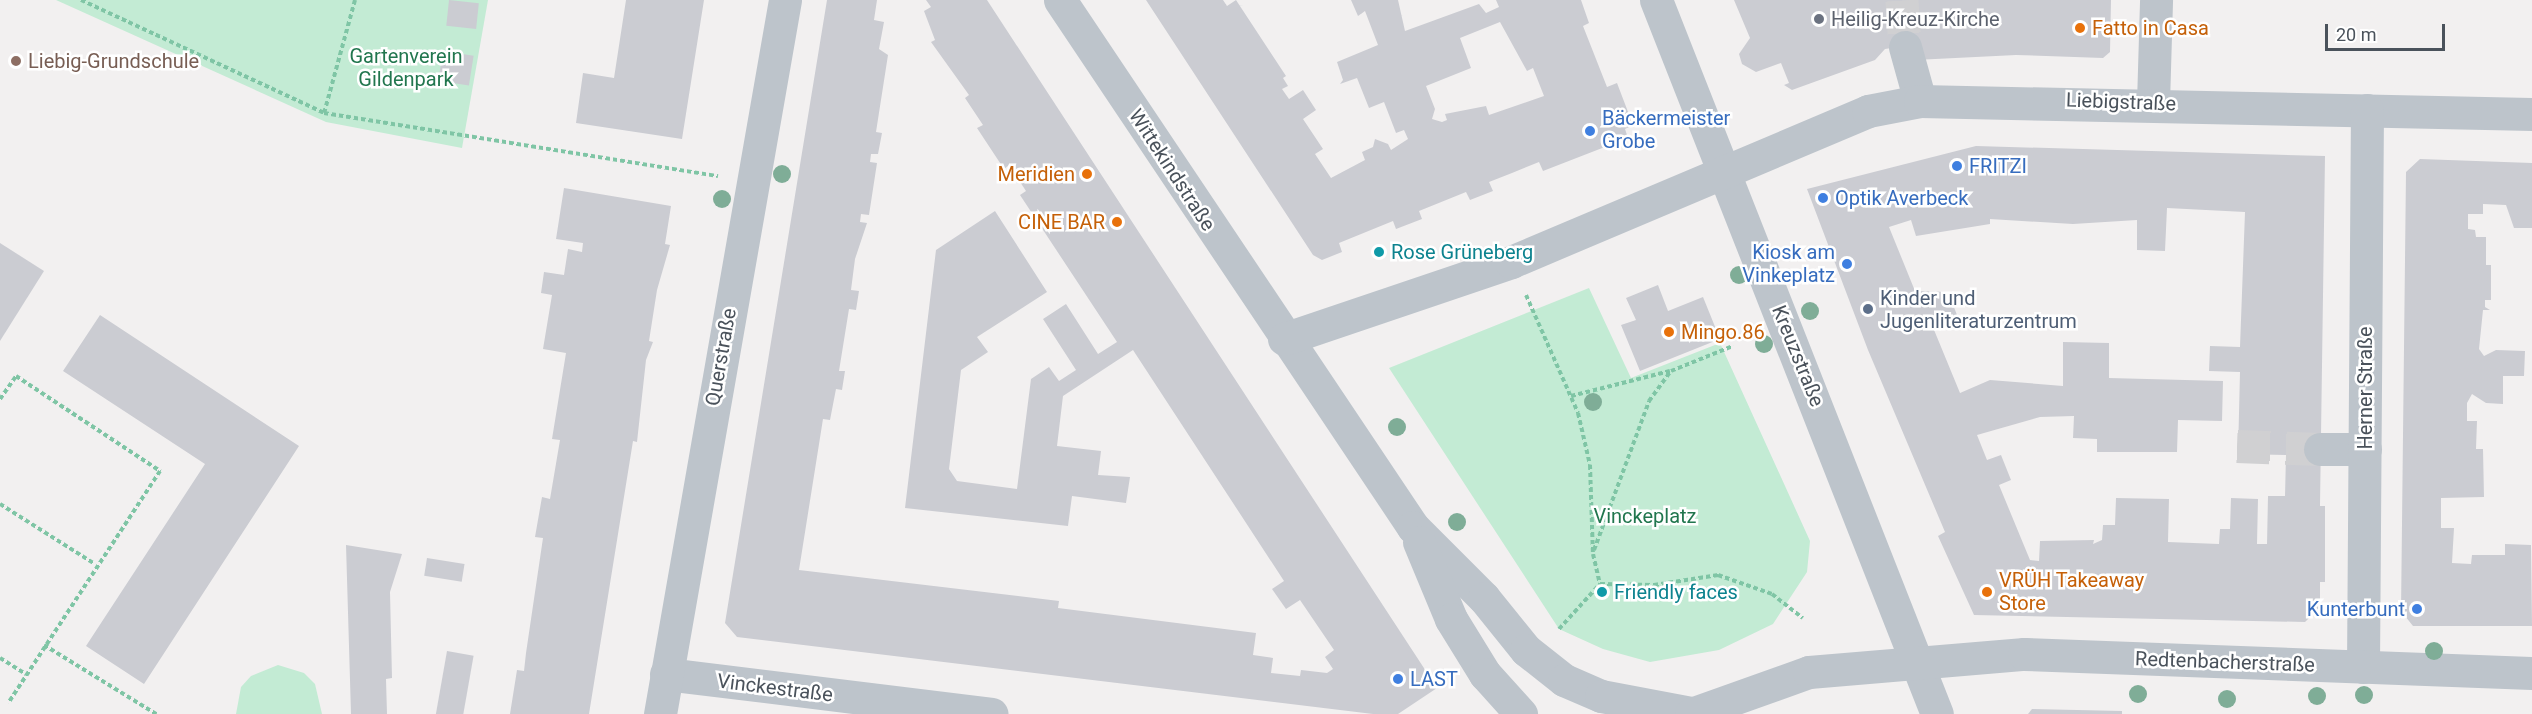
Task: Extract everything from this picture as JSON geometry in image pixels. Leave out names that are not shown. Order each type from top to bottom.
[{"type":"street","name":"Querstraße","points":[[660,714],[784,0]]},
{"type":"street","name":"Wittekindstraße","points":[[1060,0],[1284,339]]},
{"type":"street","name":"Kreuzstraße","points":[[1656,0],[1919,662],[1937,714]]},
{"type":"street","points":[[2153,103],[2156,0]]},
{"type":"street","points":[[1905,47],[1920,101]]},
{"type":"street","name":"Liebigstraße","points":[[1723,170],[1868,111],[1920,101],[2153,103],[2532,114]]},
{"type":"street","name":"Herner Straße","points":[[2363,667],[2367,110]]},
{"type":"street","points":[[1723,170],[1511,262],[1284,339],[1413,526],[1484,598],[1526,650],[1564,680],[1601,696],[1692,714],[1809,672],[1919,662]]},
{"type":"street","points":[[2320,449],[2364,449]]},
{"type":"street","points":[[1413,526],[1451,620],[1485,674],[1521,714]]},
{"type":"street","name":"Redtenbacherstraße","points":[[1919,662],[2024,654],[2532,673]]},
{"type":"street","name":"Vinckestraße","points":[[666,674],[992,714]]},
{"type":"path","points":[[81,0],[324,113],[751,182]]},
{"type":"path","points":[[324,113],[355,0]]},
{"type":"path","points":[[1511,262],[1571,396],[1590,465],[1593,554],[1600,584]]},
{"type":"path","points":[[1571,396],[1671,371],[1733,346]]},
{"type":"path","points":[[1593,554],[1649,401],[1671,371]]},
{"type":"path","points":[[0,399],[16,376],[160,471],[95,564],[8,703]]},
{"type":"path","points":[[0,504],[95,564]]},
{"type":"path","points":[[1559,629],[1600,584],[1654,585],[1718,575],[1772,594],[1803,618]]},
{"type":"path","points":[[44,645],[156,714]]},
{"type":"path","points":[[0,658],[26,674]]},
{"type":"green space","name":"Gartenverein Gildenpark","points":[[56,0],[488,0],[462,148],[326,122]]},
{"type":"green space","name":"Vinckeplatz","points":[[1589,288],[1631,378],[1720,343],[1810,541],[1807,572],[1773,624],[1719,650],[1650,662],[1603,649],[1559,629],[1389,368]]},
{"type":"green space","points":[[278,665],[304,673],[315,684],[322,714],[236,714],[241,687],[251,676]]},
{"type":"building","points":[[449,0],[479,3],[476,29],[446,26]]},
{"type":"building","points":[[626,0],[704,0],[682,139],[576,123],[583,73],[614,78]]},
{"type":"building","points":[[827,0],[877,0],[874,20],[884,22],[879,49],[888,55],[876,132],[882,133],[878,154],[871,154],[870,162],[877,163],[869,215],[861,214],[860,222],[867,223],[855,259],[851,290],[859,291],[856,310],[849,309],[839,371],[845,371],[842,390],[836,389],[830,420],[823,419],[799,570],[1059,601],[1058,608],[1256,633],[1253,655],[1273,658],[1271,673],[1300,676],[1301,670],[1327,673],[1333,669],[1325,657],[1334,650],[1300,600],[1286,609],[1272,589],[1284,581],[1133,350],[1063,396],[1057,446],[1101,451],[1098,475],[1130,477],[1126,503],[1072,496],[1068,526],[905,508],[936,250],[995,211],[1047,292],[977,337],[988,352],[961,370],[949,469],[957,481],[1017,489],[1031,379],[1049,367],[1059,381],[1076,370],[1043,319],[1066,304],[1098,354],[1117,342],[1020,195],[1026,191],[1009,165],[1004,169],[977,128],[983,125],[965,98],[969,95],[931,42],[935,40],[924,11],[931,7],[926,0],[987,0],[1437,688],[1398,714],[1373,714],[737,637],[725,623]]},
{"type":"building","points":[[1146,0],[1223,0],[1227,6],[1236,0],[1286,76],[1283,78],[1288,86],[1282,89],[1289,99],[1303,90],[1316,110],[1303,119],[1323,149],[1315,154],[1331,178],[1365,160],[1362,152],[1373,147],[1375,139],[1388,144],[1391,150],[1408,139],[1404,130],[1396,133],[1384,102],[1369,108],[1357,78],[1340,84],[1343,80],[1337,62],[1378,45],[1365,11],[1358,16],[1351,0],[1398,0],[1405,31],[1479,4],[1486,13],[1499,7],[1496,0],[1581,0],[1589,23],[1583,26],[1607,87],[1617,83],[1633,125],[1625,129],[1628,138],[1543,171],[1539,162],[1489,182],[1493,191],[1470,200],[1466,192],[1419,211],[1422,219],[1396,229],[1393,221],[1339,243],[1342,252],[1322,260],[1313,255]],"holes":[[[1500,22],[1527,71],[1533,68],[1544,96],[1489,115],[1486,106],[1445,114],[1447,120],[1442,122],[1432,119],[1435,109],[1426,86],[1471,68],[1460,38]]]},
{"type":"building","points":[[1734,0],[2111,0],[2110,52],[2103,58],[2016,55],[1915,60],[1898,47],[1885,49],[1875,60],[1792,90],[1784,85],[1789,83],[1781,63],[1756,72],[1742,64],[1739,54],[1750,38]]},
{"type":"building","points":[[443,51],[474,56],[469,85],[438,81]]},
{"type":"building","points":[[1976,146],[2325,156],[2320,506],[2325,506],[2325,582],[2320,582],[2320,607],[2305,622],[1974,615],[1938,536],[1945,532],[1868,350],[1807,189]],"holes":[[[2167,208],[2245,212],[2240,347],[2210,346],[2209,371],[2240,372],[2238,454],[2286,455],[2285,496],[2268,496],[2267,544],[2257,544],[2258,499],[2231,498],[2230,529],[2220,529],[2219,544],[2168,542],[2169,499],[2116,498],[2115,525],[2103,525],[2102,540],[2093,544],[2094,540],[2040,541],[2039,561],[2030,560],[1999,485],[2011,480],[2001,455],[1987,460],[1977,435],[2040,417],[2074,416],[2073,438],[2097,439],[2097,452],[2177,452],[2178,420],[2222,421],[2223,381],[2109,378],[2109,343],[2063,342],[2063,386],[1990,380],[1960,393],[1932,325],[1957,315],[1948,292],[1915,291],[1889,227],[1911,220],[1916,236],[1990,224],[1990,219],[2073,224],[2137,220],[2137,250],[2165,251]]]},
{"type":"building","points":[[2420,159],[2532,163],[2532,228],[2514,228],[2506,205],[2483,204],[2483,214],[2468,214],[2468,229],[2475,230],[2476,237],[2486,237],[2486,265],[2491,265],[2491,300],[2485,300],[2485,307],[2490,310],[2483,310],[2479,349],[2484,356],[2496,350],[2525,351],[2524,376],[2503,376],[2503,404],[2486,403],[2472,394],[2467,403],[2467,421],[2477,421],[2476,449],[2483,449],[2484,497],[2441,498],[2441,528],[2454,528],[2452,563],[2471,564],[2472,555],[2505,555],[2505,544],[2531,545],[2532,626],[2413,626],[2401,611],[2406,172]]},
{"type":"building","points":[[564,188],[671,206],[665,244],[670,245],[657,290],[649,341],[653,342],[646,360],[637,442],[633,441],[589,714],[510,714],[517,670],[524,671],[543,538],[535,537],[542,497],[550,499],[560,440],[552,439],[566,353],[543,349],[552,295],[541,293],[544,272],[564,275],[568,249],[582,252],[583,243],[556,239]]},
{"type":"building","points":[[0,243],[44,271],[0,341]]},
{"type":"building","name":"Mingo.86","points":[[1658,285],[1668,311],[1703,297],[1720,339],[1640,371],[1621,325],[1636,320],[1626,298]]},
{"type":"building","points":[[100,315],[299,446],[144,684],[86,646],[205,464],[63,371]]},
{"type":"building","points":[[346,545],[402,554],[390,592],[392,678],[386,679],[387,714],[351,714]]},
{"type":"building","points":[[427,558],[465,564],[462,582],[424,576]]},
{"type":"building","points":[[447,651],[474,656],[463,714],[436,714]]},
{"type":"building","points":[[2032,709],[2122,711],[2122,714],[2028,714]]},
{"type":"tunnel","points":[[1902,0],[1905,47]]},
{"type":"tunnel","points":[[2237,446],[2320,449]]},
{"type":"place","name":"Heilig-Kreuz-Kirche","points":[[1819,19]]},
{"type":"place","name":"Fatto in Casa","points":[[2080,28]]},
{"type":"place","name":"Liebig-Grundschule","points":[[16,61]]},
{"type":"place","name":"Bäckermeister Grobe","points":[[1590,131]]},
{"type":"place","name":"FRITZI","points":[[1957,166]]},
{"type":"place","name":"Meridien","points":[[1087,174]]},
{"type":"place","name":"Optik Averbeck","points":[[1823,198]]},
{"type":"place","name":"CINE BAR","points":[[1117,222]]},
{"type":"place","name":"Rose Grüneberg","points":[[1379,252]]},
{"type":"place","name":"Kiosk am Vinkeplatz","points":[[1847,264]]},
{"type":"place","name":"Kinder und Jugenliteraturzentrum","points":[[1868,309]]},
{"type":"place","name":"Mingo.86","points":[[1669,332]]},
{"type":"place","name":"Friendly faces","points":[[1602,592]]},
{"type":"place","name":"VRÜH Takeaway Store","points":[[1987,592]]},
{"type":"place","name":"Kunterbunt","points":[[2417,609]]},
{"type":"place","name":"LAST","points":[[1398,679]]}]
